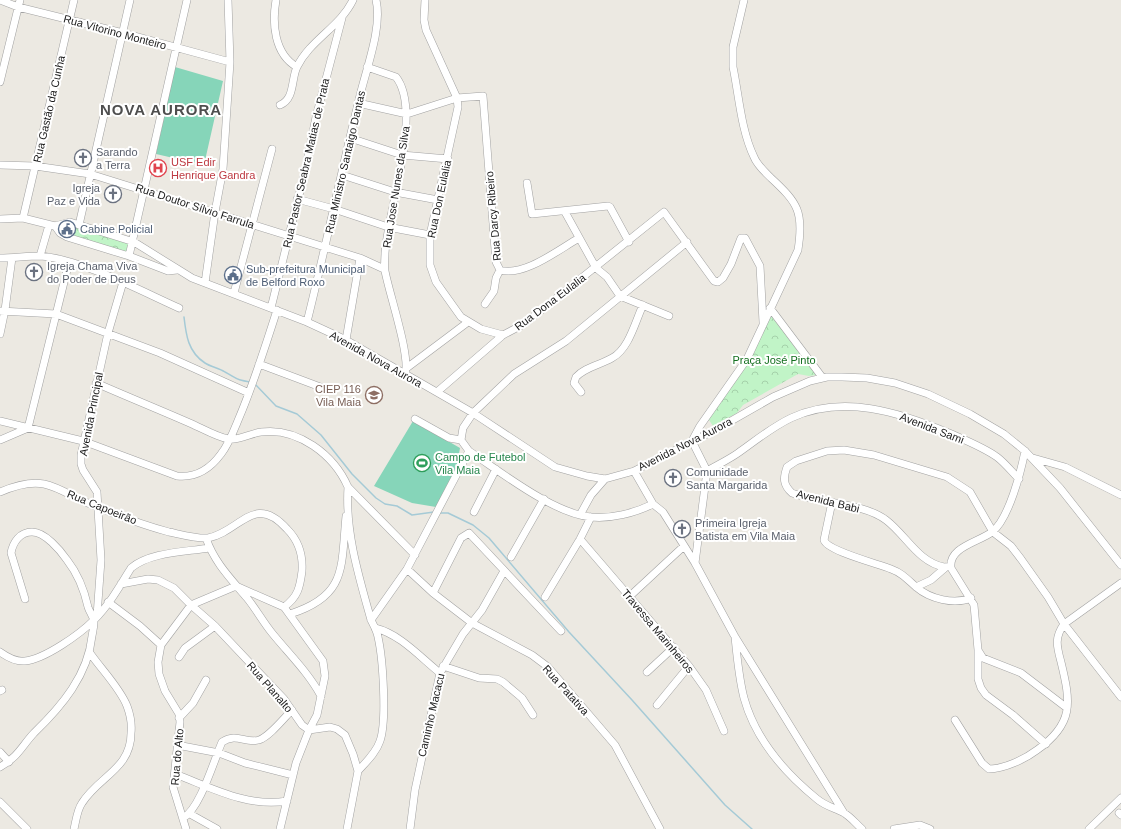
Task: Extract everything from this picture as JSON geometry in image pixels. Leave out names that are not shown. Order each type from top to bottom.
[{"type":"street","name":"Rua Vitorino Monteiro","points":[[0,0],[19,3],[70,20],[230,62]]},
{"type":"street","name":"Rua Gastão da Cunha","points":[[24,218],[74,0]]},
{"type":"street","points":[[79,225],[130,0]]},
{"type":"street","points":[[129,256],[134,242],[187,0]]},
{"type":"street","points":[[205,283],[223,169],[230,62],[228,0]]},
{"type":"street","points":[[276,0],[274,24],[276,37],[286,59],[297,67],[287,100],[280,105]]},
{"type":"street","name":"Rua Pastor Seabra Matias de Prata","points":[[297,67],[312,47],[342,18],[353,0]]},
{"type":"street","name":"Rua Ministro Santaigo Dantas","points":[[307,322],[326,247],[378,21],[376,0]]},
{"type":"street","points":[[358,103],[407,114],[457,98],[426,30],[424,20],[424,0]]},
{"type":"street","points":[[695,563],[707,471],[692,441],[707,416],[739,371],[754,344],[798,250],[801,234],[800,220],[793,199],[760,167],[750,149],[732,56],[744,0]]},
{"type":"street","points":[[0,82],[19,3]]},
{"type":"street","name":"Rua Pastor Seabra Matias de Prata","points":[[0,421],[83,441],[177,476],[186,477],[196,475],[212,464],[222,454],[256,376],[274,309],[316,117],[342,18]]},
{"type":"street","name":"Rua Jose Nunes da Silva","points":[[367,67],[396,78],[403,90],[407,114],[407,133],[388,227],[384,269],[406,371]]},
{"type":"street","name":"Rua Darcy Ribeiro","points":[[457,98],[484,97],[496,262],[500,270],[513,272],[527,267],[579,238]]},
{"type":"street","name":"Rua Don Eulalia","points":[[457,98],[458,107],[448,158],[430,235],[430,265],[432,274],[461,317],[481,329],[503,335]]},
{"type":"street","points":[[350,138],[402,155],[448,158]]},
{"type":"street","points":[[234,293],[272,149]]},
{"type":"street","name":"Rua Doutor Sílvio Farrula","points":[[0,165],[36,166],[90,174],[326,247],[360,258],[384,269]]},
{"type":"street","points":[[342,175],[396,192],[438,200]]},
{"type":"street","points":[[527,184],[532,214],[610,207],[628,242]]},
{"type":"street","points":[[297,199],[334,209],[388,227],[430,235]]},
{"type":"street","points":[[565,212],[596,268],[607,277],[620,296],[669,316]]},
{"type":"street","name":"Rua Dona Eulalia","points":[[437,392],[503,335],[524,324],[596,268],[664,212],[687,242]]},
{"type":"street","name":"Avenida Nova Aurora","points":[[0,220],[24,218],[52,225],[65,222],[134,242],[173,265],[177,270],[205,283],[307,322],[406,371],[555,466],[605,479],[634,471],[716,429],[787,390],[822,377],[867,378],[895,383],[928,394],[988,424],[1025,451],[1060,488],[1121,566]]},
{"type":"street","points":[[40,256],[52,225]]},
{"type":"street","name":"Avenida Nova Aurora","points":[[52,225],[60,233],[67,237],[129,256],[168,271],[177,270]]},
{"type":"street","points":[[653,504],[633,513],[591,517],[580,515],[544,500],[469,452],[461,440],[463,428],[473,413],[514,374],[566,341],[687,242],[710,278],[718,282],[723,278],[741,238],[744,237],[760,266],[763,323]]},
{"type":"street","points":[[0,258],[40,256],[69,262],[123,282],[179,308]]},
{"type":"street","points":[[0,334],[12,258]]},
{"type":"street","points":[[346,340],[360,258]]},
{"type":"street","points":[[0,440],[28,428],[69,262]]},
{"type":"street","points":[[485,304],[494,290],[496,278],[500,270]]},
{"type":"street","name":"Avenida Principal","points":[[0,767],[9,762],[20,752],[32,735],[63,704],[75,685],[90,653],[101,560],[97,492],[81,464],[83,441],[108,333],[123,282]]},
{"type":"street","points":[[581,392],[574,383],[576,377],[586,369],[610,359],[621,350],[642,305]]},
{"type":"street","points":[[770,308],[822,377]]},
{"type":"street","points":[[3,311],[56,314],[160,352],[250,391]]},
{"type":"street","points":[[406,371],[468,322]]},
{"type":"street","points":[[259,364],[323,388]]},
{"type":"street","points":[[96,383],[229,440],[261,432],[276,431],[290,435],[319,449],[328,456],[342,473],[348,487],[415,555]]},
{"type":"street","name":"Avenida Sami","points":[[707,471],[736,454],[768,431],[791,418],[814,410],[853,406],[889,412],[920,421],[958,437],[998,458],[1019,479]]},
{"type":"street","points":[[707,416],[709,425],[716,429]]},
{"type":"street","points":[[415,419],[449,438],[461,440]]},
{"type":"street","name":"Avenida Babi","points":[[947,566],[932,565],[925,560],[904,536],[879,514],[832,502],[803,497],[792,493],[786,487],[784,481],[787,467],[796,461],[827,451],[844,450],[874,454],[947,477],[970,492],[992,532]]},
{"type":"street","points":[[916,587],[931,580],[947,566],[960,548],[992,532],[1007,508],[1019,479],[1025,451]]},
{"type":"street","points":[[371,620],[407,569],[435,519],[469,452]]},
{"type":"street","points":[[1033,458],[1065,467],[1121,495]]},
{"type":"street","points":[[474,512],[496,469]]},
{"type":"street","points":[[634,471],[653,504],[663,512],[695,563],[734,635],[844,813],[862,829]]},
{"type":"street","points":[[580,515],[591,495],[605,479]]},
{"type":"street","name":"Rua Capoeirão","points":[[0,492],[26,483],[44,484],[97,507],[170,532],[206,538]]},
{"type":"street","points":[[290,614],[316,604],[328,594],[338,580],[342,562],[348,487]]},
{"type":"street","points":[[511,557],[544,500]]},
{"type":"street","points":[[832,502],[824,542],[845,553],[903,574],[916,587],[927,594],[955,601],[971,598]]},
{"type":"street","points":[[347,504],[353,554],[371,620],[379,642],[383,728],[376,748],[358,771],[347,829]]},
{"type":"street","points":[[284,607],[297,595],[302,566],[297,542],[280,521],[272,516],[262,513],[252,515],[218,534],[206,538],[209,548],[224,573],[236,586],[273,635],[307,673],[321,696]]},
{"type":"street","points":[[546,597],[591,517]]},
{"type":"street","points":[[25,599],[11,553],[12,545],[22,534],[34,532],[42,535],[53,544],[77,572],[95,618]]},
{"type":"street","points":[[992,532],[1008,544],[1021,560],[1048,597],[1064,624],[1121,697]]},
{"type":"street","points":[[432,593],[461,538],[466,534],[472,536],[561,631]]},
{"type":"street","name":"Travessa Marinheiros","points":[[580,539],[689,666],[706,690],[724,731]]},
{"type":"street","points":[[630,596],[684,546]]},
{"type":"street","points":[[0,652],[15,660],[25,661],[36,658],[66,642],[95,618],[121,584],[131,568],[144,560],[209,548]]},
{"type":"street","points":[[947,566],[971,598],[976,616],[978,679],[981,688],[986,695],[1046,744]]},
{"type":"street","name":"Rua Patativa","points":[[407,569],[432,593],[472,624],[532,655],[548,667],[561,680],[615,745],[660,829]]},
{"type":"street","name":"Caminho Macacu","points":[[410,829],[415,790],[440,673],[443,666],[482,610],[504,571]]},
{"type":"street","name":"Rua Planalto","points":[[121,584],[148,579],[158,580],[174,588],[190,605],[215,626],[292,710],[302,725],[309,730]]},
{"type":"street","points":[[955,720],[982,763],[989,769],[998,768],[1027,756],[1046,744],[1062,726],[1066,718],[1066,690],[1056,644],[1059,632],[1064,624],[1121,582]]},
{"type":"street","points":[[108,602],[140,626],[160,645],[190,605],[236,586],[284,607],[290,614],[323,661],[325,676],[317,715],[309,730],[293,775],[280,829]]},
{"type":"street","points":[[179,657],[190,644],[215,626]]},
{"type":"street","points":[[375,628],[397,638],[440,673]]},
{"type":"street","points":[[734,635],[744,696],[751,717],[762,736],[776,758],[804,788],[828,806],[844,813]]},
{"type":"street","name":"Rua do Alto","points":[[160,645],[158,662],[159,674],[165,691],[174,703],[179,718],[175,795],[187,816],[186,829]]},
{"type":"street","points":[[647,672],[674,647]]},
{"type":"street","points":[[978,650],[983,658],[988,661],[1021,673],[1067,708]]},
{"type":"street","points":[[74,829],[81,804],[89,794],[119,766],[125,758],[131,741],[130,716],[127,705],[90,653]]},
{"type":"street","points":[[443,666],[479,678],[496,679],[503,682],[522,698],[533,715]]},
{"type":"street","points":[[657,705],[689,666]]},
{"type":"street","points":[[179,718],[196,698],[206,680]]},
{"type":"street","points":[[217,829],[187,816],[204,785],[219,753],[222,742],[232,737],[253,741],[263,739],[292,710]]},
{"type":"street","points":[[309,730],[330,727],[342,732],[348,740],[358,771]]},
{"type":"street","points":[[177,745],[219,753],[250,765],[293,775]]},
{"type":"street","points":[[0,752],[9,762]]},
{"type":"street","points":[[175,774],[238,797],[274,803],[287,802]]},
{"type":"street","points":[[1089,829],[1121,798]]},
{"type":"street","points":[[0,802],[27,829]]},
{"type":"street","points":[[894,829],[920,825],[930,829]]},
{"type":"green space","points":[[175,67],[223,81],[204,165],[156,154]]},
{"type":"green space","points":[[65,222],[134,242],[129,256],[72,239],[55,226]]},
{"type":"green space","name":"Praça José Pinto","points":[[770,314],[816,375],[809,376],[798,374],[743,405],[737,413],[713,426],[709,420],[709,415],[743,368]]},
{"type":"green space","name":"Campo de Futebol Vila Maia","points":[[413,421],[460,448],[456,470],[436,507],[412,503],[374,486]]},
{"type":"waterway","points":[[184,317],[189,343],[199,359],[237,379],[251,382]]},
{"type":"waterway","points":[[254,383],[276,406],[297,414],[321,435],[352,474],[376,498],[385,504],[397,506],[412,515],[434,512]]},
{"type":"waterway","points":[[440,513],[448,513],[473,525],[489,538],[569,632],[632,700],[725,805],[752,829]]},
{"type":"place","name":"Sarando a Terra","points":[[83,158]]},
{"type":"place","name":"USF Edir Henrique Gandra","points":[[158,168]]},
{"type":"place","name":"Igreja Paz e Vida","points":[[113,194]]},
{"type":"place","name":"Cabine Policial","points":[[67,229]]},
{"type":"place","name":"Igreja Chama Viva do Poder de Deus","points":[[34,272]]},
{"type":"place","name":"Sub-prefeitura Municipal de Belford Roxo","points":[[233,275]]},
{"type":"place","name":"CIEP 116 Vila Maia","points":[[374,395]]},
{"type":"place","name":"Campo de Futebol Vila Maia","points":[[422,463]]},
{"type":"place","name":"Comunidade Santa Margarida","points":[[673,478]]},
{"type":"place","name":"Primeira Igreja Batista em Vila Maia","points":[[682,529]]},
{"type":"district","name":"NOVA AURORA","points":[[161,109]]}]
